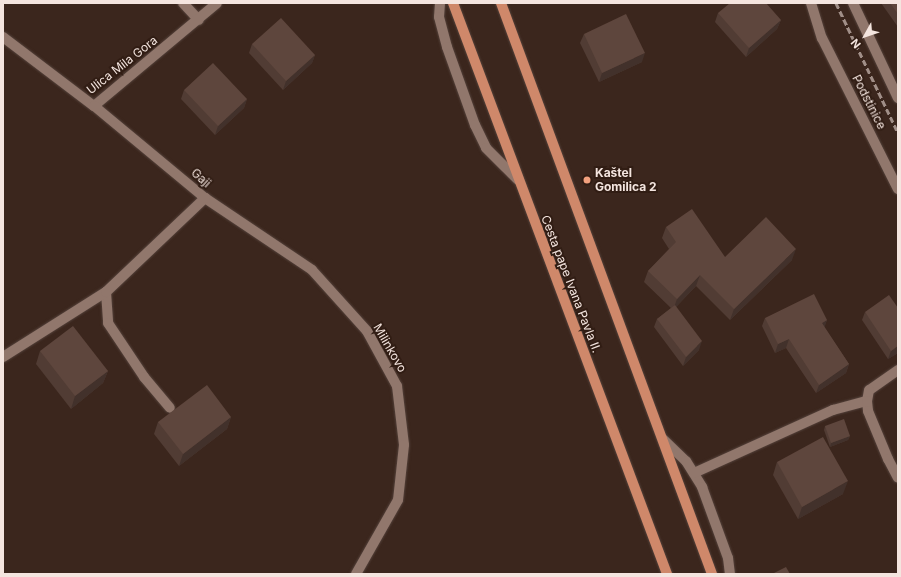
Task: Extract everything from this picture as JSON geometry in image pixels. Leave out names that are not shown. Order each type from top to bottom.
[{"type":"main road","name":"Cesta pape Ivana Pavla II.","points":[[453,3],[518,180],[667,574]]},
{"type":"main road","points":[[501,3],[712,574]]},
{"type":"street","points":[[183,3],[199,20]]},
{"type":"street","name":"Ulica Mila Gora","points":[[3,37],[94,106],[199,20],[217,3]]},
{"type":"street","points":[[440,3],[439,17],[447,47],[475,125],[486,148],[518,180]]},
{"type":"street","name":"Podstinice","points":[[811,3],[822,38],[898,189]]},
{"type":"street","points":[[853,3],[898,98]]},
{"type":"street","name":"Gaji","points":[[3,358],[106,292],[205,198],[94,106]]},
{"type":"street","name":"Milinkovo","points":[[205,198],[312,270],[367,331],[397,386],[404,445],[398,500],[356,574]]},
{"type":"street","points":[[106,292],[108,323],[144,377],[170,408]]},
{"type":"street","points":[[898,370],[869,390],[867,401],[868,411],[888,460],[898,478]]},
{"type":"street","points":[[694,473],[833,410],[867,401]]},
{"type":"street","points":[[663,439],[686,461],[702,487],[728,558],[730,574]]},
{"type":"building","points":[[730,3],[766,3],[781,20],[749,48],[718,13]]},
{"type":"building","points":[[890,3],[898,3],[898,14]]},
{"type":"building","points":[[626,14],[645,53],[602,73],[584,34]]},
{"type":"building","points":[[281,18],[315,55],[286,81],[252,44]]},
{"type":"building","points":[[213,63],[247,99],[218,126],[184,90]]},
{"type":"building","points":[[692,209],[725,257],[766,217],[796,249],[734,309],[700,275],[677,299],[648,271],[676,242],[666,227]]},
{"type":"building","points":[[814,294],[827,320],[822,323],[849,364],[819,385],[789,339],[778,344],[765,318]]},
{"type":"building","points":[[889,295],[898,308],[898,346],[891,351],[865,312]]},
{"type":"building","points":[[675,305],[702,341],[686,357],[657,319]]},
{"type":"building","points":[[73,326],[108,371],[75,396],[40,351]]},
{"type":"building","points":[[207,385],[231,417],[183,454],[158,422]]},
{"type":"building","points":[[844,419],[850,436],[831,443],[825,426]]},
{"type":"building","points":[[823,437],[848,481],[802,507],[777,462]]},
{"type":"building","points":[[786,567],[790,574],[772,574]]},
{"type":"railway","points":[[836,3],[898,133]]},
{"type":"place","name":"Kaštel Gomilica 2","points":[[587,180]]}]
